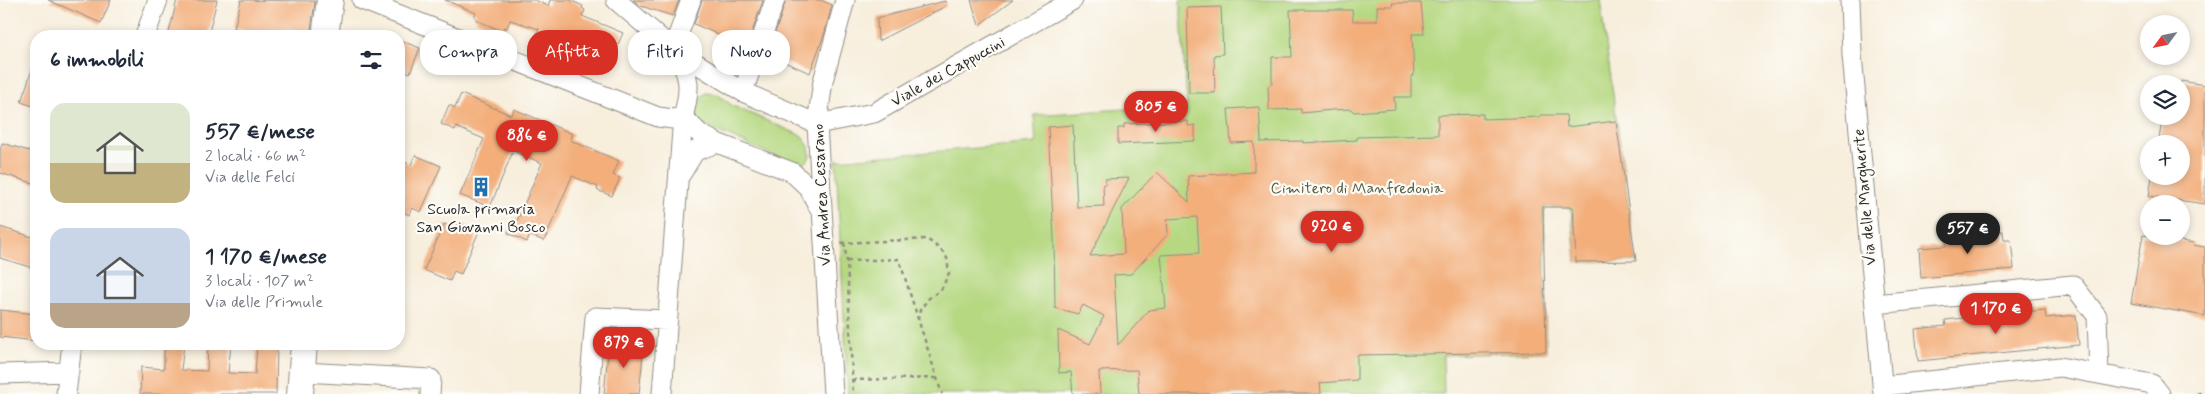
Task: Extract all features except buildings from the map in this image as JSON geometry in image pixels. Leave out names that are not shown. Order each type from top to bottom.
[{"type":"main road","points":[[326,30],[330,0]]},
{"type":"main road","points":[[301,383],[304,350]]},
{"type":"street","points":[[147,30],[158,0]]},
{"type":"street","points":[[362,0],[658,117],[673,119],[683,117]]},
{"type":"street","points":[[616,0],[651,30]]},
{"type":"street","points":[[680,30],[691,0]]},
{"type":"street","points":[[743,92],[775,0]]},
{"type":"street","name":"Via Andrea Cesarano","points":[[833,394],[816,124],[823,81],[844,0]]},
{"type":"street","name":"Viale dei Cappuccini","points":[[816,124],[874,113],[1073,0]]},
{"type":"street","name":"Via delle Margherite","points":[[1850,0],[1852,54],[1882,390]]},
{"type":"street","points":[[702,67],[743,92],[816,124]]},
{"type":"street","points":[[662,394],[683,117],[690,92],[686,75]]},
{"type":"street","points":[[690,92],[699,84],[727,91],[743,92]]},
{"type":"street","points":[[683,117],[700,134],[717,143],[792,172],[809,188],[822,214]]},
{"type":"street","points":[[679,177],[695,152],[717,143]]},
{"type":"street","points":[[792,172],[820,164]]},
{"type":"street","points":[[1875,304],[2073,285],[2097,316],[2099,374]]},
{"type":"street","points":[[589,394],[596,317],[668,320]]},
{"type":"street","points":[[66,394],[71,350]]},
{"type":"street","points":[[1882,390],[2060,367],[2099,374],[2156,389]]},
{"type":"street","points":[[0,374],[69,372]]},
{"type":"street","points":[[301,383],[431,380],[430,394]]},
{"type":"path","points":[[824,244],[927,240],[940,249],[946,258],[949,273],[941,290],[930,298],[920,310],[918,318]]},
{"type":"path","points":[[844,243],[847,261],[853,394]]},
{"type":"path","points":[[847,261],[899,259],[942,394]]},
{"type":"path","points":[[852,380],[937,378]]},
{"type":"path","points":[[2197,394],[2205,392]]},
{"type":"green space","name":"Cimitero di Manfredonia","points":[[1180,0],[1600,0],[1636,261],[1576,262],[1571,207],[1544,207],[1546,352],[1443,355],[1444,394],[848,394],[836,160],[1036,143],[1034,115],[1187,105]]},
{"type":"green space","points":[[706,93],[717,94],[733,106],[802,136],[810,151],[808,160],[805,163],[793,164],[703,125],[697,116],[696,104]]},
{"type":"place","name":"Scuola primaria San Giovanni Bosco","points":[[481,187]]}]
